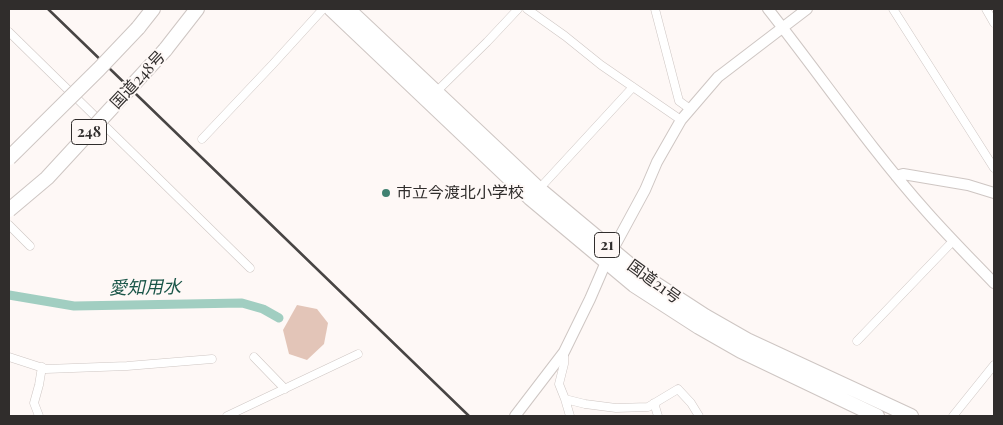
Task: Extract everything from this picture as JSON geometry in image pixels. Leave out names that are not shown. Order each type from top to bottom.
[{"type":"highway","name":"248","points":[[9,158],[99,69],[138,28],[153,9]]},
{"type":"highway","name":"国道248号","points":[[9,210],[47,178],[166,50],[197,9]]},
{"type":"highway","name":"国道21号","points":[[330,9],[530,198],[610,256],[746,340],[911,416]]},
{"type":"highway","name":"国道21号","points":[[348,9],[610,256],[634,285],[740,351],[877,416]]},
{"type":"street","points":[[202,140],[323,9]]},
{"type":"street","points":[[436,92],[518,9]]},
{"type":"street","points":[[527,9],[601,65],[682,120]]},
{"type":"street","points":[[655,9],[679,101],[690,109]]},
{"type":"street","points":[[768,9],[896,176],[953,241],[994,283]]},
{"type":"street","points":[[517,414],[564,352],[610,256],[645,190],[657,162],[682,120],[718,77],[807,9]]},
{"type":"street","points":[[893,9],[994,168]]},
{"type":"street","points":[[986,9],[994,23]]},
{"type":"street","points":[[9,32],[250,268]]},
{"type":"street","points":[[539,189],[633,86]]},
{"type":"street","points":[[896,176],[902,174],[968,185],[994,193]]},
{"type":"street","points":[[9,225],[30,246]]},
{"type":"street","points":[[857,341],[953,241]]},
{"type":"street","points":[[561,416],[569,413],[559,384],[564,364],[564,352]]},
{"type":"street","points":[[227,416],[358,354]]},
{"type":"street","points":[[9,357],[46,369],[126,366],[212,359]]},
{"type":"street","points":[[254,357],[285,389]]},
{"type":"street","points":[[953,416],[994,365]]},
{"type":"street","points":[[39,416],[34,403],[42,367]]},
{"type":"street","points":[[565,399],[616,408],[648,407],[678,389],[691,403],[699,416]]},
{"type":"street","points":[[654,403],[658,416]]},
{"type":"shaded area","points":[[297,305],[317,309],[328,323],[324,344],[307,360],[289,354],[283,330]]},
{"type":"waterway","name":"愛知用水","points":[[9,295],[74,306],[242,303],[263,309],[279,318]]},
{"type":"railway","points":[[48,9],[469,416]]},
{"type":"place","name":"市立今渡北小学校","points":[[386,193]]}]
